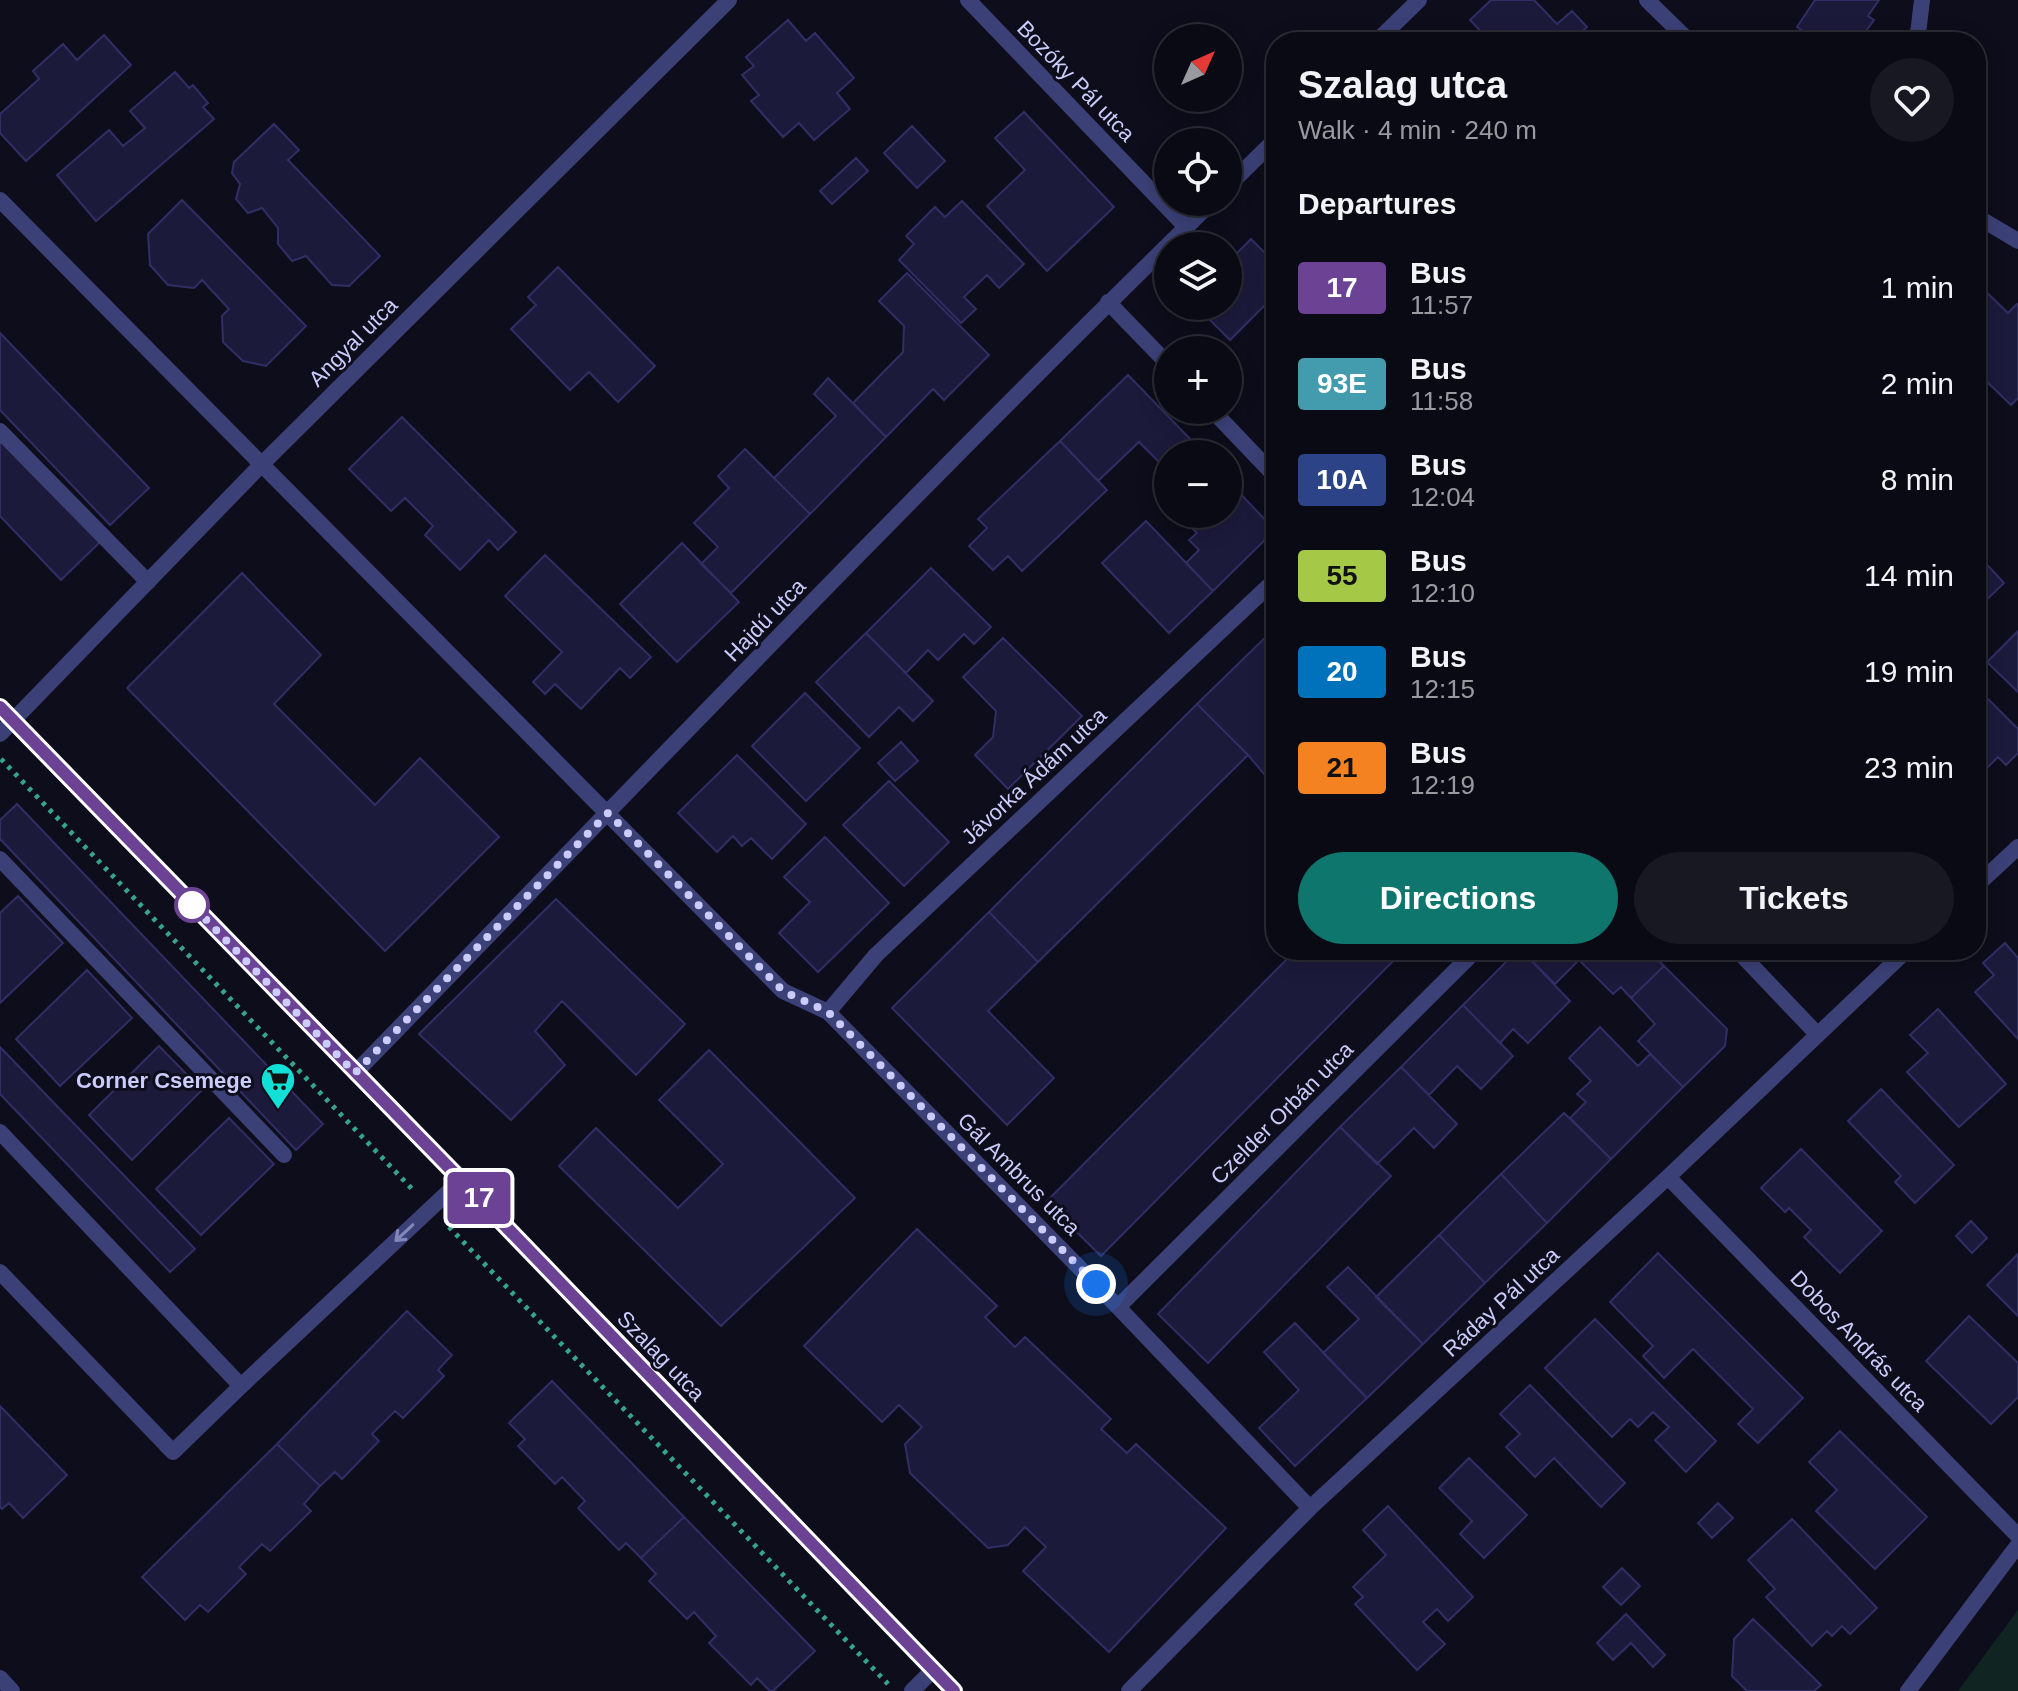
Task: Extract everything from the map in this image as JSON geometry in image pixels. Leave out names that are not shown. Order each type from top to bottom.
[{"type":"street","name":"Angyal utca","points":[[0,734],[261,465],[729,0]]},
{"type":"street","name":"Bozóky Pál utca","points":[[968,0],[1186,227]]},
{"type":"street","points":[[1386,32],[1419,0]]},
{"type":"street","points":[[1647,0],[1680,32]]},
{"type":"street","points":[[1918,32],[1922,0]]},
{"type":"street","points":[[1242,172],[1266,149]]},
{"type":"street","points":[[0,200],[783,991],[828,1012]]},
{"type":"street","name":"Hajdú utca","points":[[355,1073],[1108,302],[1197,216]]},
{"type":"street","points":[[1986,222],[2018,241]]},
{"type":"street","points":[[1108,302],[1154,350]]},
{"type":"street","points":[[1225,424],[1266,467]]},
{"type":"street","points":[[0,431],[148,582]]},
{"type":"street","name":"Jávorka Ádám utca","points":[[828,1012],[876,955],[1266,588]]},
{"type":"street","name":"Szalag utca","points":[[0,708],[954,1691]]},
{"type":"street","points":[[1986,877],[2018,847]]},
{"type":"street","points":[[0,859],[284,1155]]},
{"type":"street","name":"Czelder Orbán utca","points":[[1118,1307],[1466,960]]},
{"type":"street","points":[[1747,960],[1817,1034]]},
{"type":"street","name":"Ráday Pál utca","points":[[1129,1691],[1310,1508],[1668,1177],[1896,960]]},
{"type":"street","name":"Gál Ambrus utca","points":[[828,1012],[1310,1508]]},
{"type":"street","points":[[0,1132],[241,1386]]},
{"type":"street","name":"Dobos András utca","points":[[1668,1177],[2018,1536]]},
{"type":"street","points":[[0,1272],[173,1452],[461,1180]]},
{"type":"street","points":[[1908,1691],[2018,1545]]},
{"type":"street","points":[[912,1691],[933,1670]]},
{"type":"street","points":[[0,1678],[12,1691]]},
{"type":"green space","points":[[2018,1610],[2018,1691],[1958,1691]]},
{"type":"building","points":[[1491,0],[1534,0],[1557,24],[1572,11],[1587,27],[1581,32],[1481,32],[1470,20]]},
{"type":"building","points":[[1815,0],[1879,0],[1868,16],[1874,20],[1865,32],[1804,32],[1797,27]]},
{"type":"building","points":[[788,20],[806,41],[815,33],[854,78],[837,93],[850,109],[814,140],[799,123],[783,137],[751,101],[759,95],[742,75],[754,66],[746,57]]},
{"type":"building","points":[[104,35],[131,65],[26,161],[0,133],[0,114],[39,79],[33,71],[63,44],[77,60]]},
{"type":"building","points":[[175,72],[189,88],[193,85],[208,103],[203,107],[214,119],[96,221],[57,175],[109,130],[123,146],[145,128],[130,111]]},
{"type":"building","points":[[1024,112],[1114,207],[1047,271],[987,206],[1025,170],[995,138]]},
{"type":"building","points":[[274,124],[299,150],[288,160],[380,256],[349,286],[332,285],[306,256],[292,261],[278,244],[278,228],[262,208],[248,213],[236,199],[240,184],[232,173],[234,162]]},
{"type":"building","points":[[912,126],[945,161],[917,188],[884,153]]},
{"type":"building","points":[[856,158],[868,171],[832,204],[820,191]]},
{"type":"building","points":[[182,200],[306,326],[266,366],[243,361],[223,342],[222,316],[229,309],[202,280],[194,288],[168,285],[150,265],[148,234]]},
{"type":"building","points":[[962,201],[1024,264],[999,288],[987,275],[964,297],[976,309],[961,323],[899,260],[914,244],[906,236],[935,207],[945,217]]},
{"type":"building","points":[[1251,239],[1266,254],[1266,308],[1264,306],[1234,336],[1226,336],[1210,320],[1242,320],[1242,248]]},
{"type":"building","points":[[558,267],[655,366],[618,402],[589,372],[570,390],[511,329],[536,305],[528,297]]},
{"type":"building","points":[[907,273],[989,355],[944,400],[933,389],[886,437],[853,403],[903,352],[904,326],[879,301]]},
{"type":"building","points":[[1986,292],[2008,313],[2018,305],[2018,398],[2011,405],[1986,381]]},
{"type":"building","points":[[0,333],[149,488],[110,525],[0,410]]},
{"type":"building","points":[[1128,375],[1154,402],[1154,424],[1176,424],[1191,440],[1154,440],[1154,457],[1139,442],[1098,481],[1060,441]]},
{"type":"building","points":[[828,378],[886,437],[810,514],[774,478],[836,416],[814,394]]},
{"type":"building","points":[[402,417],[516,532],[498,550],[489,540],[460,570],[425,535],[433,526],[405,498],[391,511],[349,469]]},
{"type":"building","points":[[0,435],[102,540],[61,580],[0,516]]},
{"type":"building","points":[[1060,441],[1107,490],[1022,571],[1008,556],[993,570],[969,546],[987,528],[978,519]]},
{"type":"building","points":[[745,449],[810,514],[731,593],[701,564],[718,547],[694,523],[729,488],[718,476]]},
{"type":"building","points":[[1242,496],[1266,521],[1266,539],[1213,591],[1186,563],[1199,550],[1189,540],[1197,533],[1192,528],[1242,528]]},
{"type":"building","points":[[1146,521],[1213,591],[1169,633],[1102,563]]},
{"type":"building","points":[[682,543],[739,602],[677,662],[620,604]]},
{"type":"building","points":[[545,555],[651,657],[630,678],[620,668],[581,709],[555,684],[545,694],[533,682],[562,652],[505,596]]},
{"type":"building","points":[[1986,564],[2004,583],[1986,600]]},
{"type":"building","points":[[931,568],[991,627],[974,644],[964,634],[938,660],[928,650],[906,673],[866,633]]},
{"type":"building","points":[[242,573],[321,655],[274,704],[375,805],[420,758],[499,837],[385,951],[127,688]]},
{"type":"building","points":[[2018,631],[2018,692],[1987,662]]},
{"type":"building","points":[[866,633],[933,701],[913,721],[899,707],[869,737],[816,682]]},
{"type":"building","points":[[1266,637],[1264,774],[1248,755],[1197,704]]},
{"type":"building","points":[[1003,638],[1082,716],[1008,789],[975,755],[993,737],[996,711],[963,677]]},
{"type":"building","points":[[805,693],[860,748],[806,801],[752,746]]},
{"type":"building","points":[[1986,697],[2018,729],[2018,753],[2006,765],[1998,757],[1986,769]]},
{"type":"building","points":[[1197,704],[1248,755],[1038,962],[989,912]]},
{"type":"building","points":[[901,742],[918,761],[895,781],[878,763]]},
{"type":"building","points":[[737,755],[806,824],[772,859],[751,838],[742,846],[733,836],[717,852],[678,813]]},
{"type":"building","points":[[889,781],[949,842],[904,886],[843,825]]},
{"type":"building","points":[[17,804],[323,1124],[296,1150],[0,839],[0,820]]},
{"type":"building","points":[[825,837],[889,903],[818,972],[779,933],[810,902],[784,877]]},
{"type":"building","points":[[18,896],[63,943],[0,1003],[0,913]]},
{"type":"building","points":[[556,899],[685,1024],[636,1075],[562,1001],[535,1031],[565,1065],[511,1120],[419,1034]]},
{"type":"building","points":[[989,912],[1038,962],[988,1011],[1054,1078],[1007,1125],[892,1008]]},
{"type":"building","points":[[2005,943],[2018,958],[2018,1039],[1975,992],[1994,975],[1983,963]]},
{"type":"building","points":[[1286,960],[1394,960],[1101,1256],[1046,1202]]},
{"type":"building","points":[[1508,960],[1531,960],[1570,1001],[1528,1043],[1513,1029],[1500,1043],[1463,1005]]},
{"type":"building","points":[[1531,960],[1579,960],[1555,984]]},
{"type":"building","points":[[1579,960],[1658,960],[1664,966],[1631,998],[1621,987],[1613,994]]},
{"type":"building","points":[[1664,966],[1727,1029],[1725,1046],[1683,1087],[1638,1041],[1655,1024],[1631,998]]},
{"type":"building","points":[[87,970],[132,1018],[60,1086],[16,1039]]},
{"type":"building","points":[[1463,1005],[1513,1056],[1481,1089],[1457,1066],[1429,1095],[1401,1067]]},
{"type":"building","points":[[1938,1009],[2006,1084],[1959,1127],[1907,1072],[1928,1053],[1910,1035]]},
{"type":"building","points":[[1600,1027],[1638,1066],[1650,1054],[1683,1087],[1611,1159],[1570,1118],[1586,1102],[1577,1094],[1591,1081],[1569,1058]]},
{"type":"building","points":[[159,1046],[202,1090],[132,1160],[89,1115]]},
{"type":"building","points":[[0,1047],[195,1249],[170,1272],[0,1094]]},
{"type":"building","points":[[709,1050],[855,1198],[721,1326],[559,1166],[596,1128],[678,1208],[723,1164],[659,1100]]},
{"type":"building","points":[[1401,1067],[1457,1124],[1434,1148],[1414,1128],[1377,1164],[1340,1127]]},
{"type":"building","points":[[1881,1089],[1954,1165],[1915,1203],[1895,1182],[1901,1176],[1848,1121]]},
{"type":"building","points":[[1564,1113],[1611,1159],[1547,1223],[1501,1174]]},
{"type":"building","points":[[229,1118],[274,1164],[201,1235],[156,1189]]},
{"type":"building","points":[[1340,1127],[1391,1176],[1208,1363],[1158,1314]]},
{"type":"building","points":[[1801,1149],[1882,1231],[1840,1273],[1804,1237],[1811,1230],[1789,1208],[1785,1212],[1761,1188]]},
{"type":"building","points":[[1501,1174],[1547,1223],[1485,1283],[1439,1235]]},
{"type":"building","points":[[1971,1221],[1987,1238],[1972,1253],[1956,1236]]},
{"type":"building","points":[[917,1229],[997,1306],[985,1317],[1015,1347],[1025,1337],[1111,1419],[1101,1429],[1127,1453],[1136,1444],[1226,1528],[1109,1652],[1023,1571],[1046,1547],[1025,1527],[1008,1545],[988,1548],[910,1473],[905,1444],[922,1427],[899,1405],[882,1422],[804,1346]]},
{"type":"building","points":[[1439,1235],[1485,1283],[1423,1344],[1376,1297]]},
{"type":"building","points":[[1658,1253],[1803,1398],[1758,1443],[1738,1424],[1753,1409],[1693,1349],[1664,1378],[1643,1356],[1653,1346],[1610,1302]]},
{"type":"building","points":[[2018,1254],[2018,1316],[1987,1285]]},
{"type":"building","points":[[1348,1267],[1423,1344],[1367,1398],[1323,1353],[1359,1319],[1327,1287]]},
{"type":"building","points":[[407,1311],[452,1355],[438,1370],[444,1376],[403,1418],[395,1411],[372,1434],[379,1441],[342,1479],[335,1472],[320,1486],[277,1444]]},
{"type":"building","points":[[1969,1316],[2018,1363],[2018,1397],[1991,1424],[1926,1361]]},
{"type":"building","points":[[1595,1319],[1716,1441],[1686,1472],[1655,1440],[1669,1427],[1653,1412],[1638,1427],[1630,1419],[1612,1437],[1545,1368]]},
{"type":"building","points":[[1295,1323],[1367,1398],[1295,1466],[1259,1428],[1299,1390],[1264,1352]]},
{"type":"building","points":[[552,1381],[684,1517],[641,1558],[626,1543],[619,1550],[578,1508],[585,1501],[562,1477],[555,1484],[518,1446],[525,1439],[509,1423]]},
{"type":"building","points":[[1530,1385],[1625,1483],[1601,1507],[1554,1458],[1535,1477],[1506,1447],[1520,1434],[1500,1414]]},
{"type":"building","points":[[0,1406],[67,1475],[23,1518],[9,1503],[2,1509],[0,1507]]},
{"type":"building","points":[[1840,1431],[1927,1517],[1875,1569],[1816,1511],[1837,1490],[1809,1462]]},
{"type":"building","points":[[277,1444],[320,1486],[304,1504],[311,1511],[270,1551],[262,1544],[239,1567],[246,1574],[208,1612],[200,1605],[185,1620],[142,1577]]},
{"type":"building","points":[[1469,1458],[1527,1515],[1484,1558],[1460,1534],[1472,1521],[1439,1488]]},
{"type":"building","points":[[1718,1503],[1733,1518],[1712,1538],[1698,1523]]},
{"type":"building","points":[[1388,1506],[1473,1597],[1448,1621],[1437,1609],[1423,1622],[1445,1644],[1417,1670],[1355,1604],[1363,1597],[1353,1587],[1386,1555],[1363,1530]]},
{"type":"building","points":[[684,1517],[815,1651],[773,1691],[757,1678],[751,1685],[709,1643],[716,1636],[694,1612],[687,1619],[649,1581],[656,1574],[641,1558]]},
{"type":"building","points":[[1792,1519],[1877,1608],[1850,1634],[1842,1626],[1832,1636],[1827,1631],[1812,1646],[1766,1597],[1775,1589],[1748,1560]]},
{"type":"building","points":[[1622,1568],[1640,1586],[1621,1605],[1603,1587]]},
{"type":"building","points":[[1626,1614],[1665,1655],[1653,1667],[1631,1643],[1613,1660],[1597,1643]]},
{"type":"building","points":[[1753,1619],[1821,1685],[1814,1691],[1747,1691],[1732,1676],[1734,1639]]},
{"type":"bus line","name":"17","points":[[0,707],[954,1691]]},
{"type":"place","name":"Corner Csemege","points":[[278,1111]]},
{"type":"route","points":[[192,905],[184,897],[355,1073],[608,813],[783,991],[828,1012],[1096,1284]]}]
